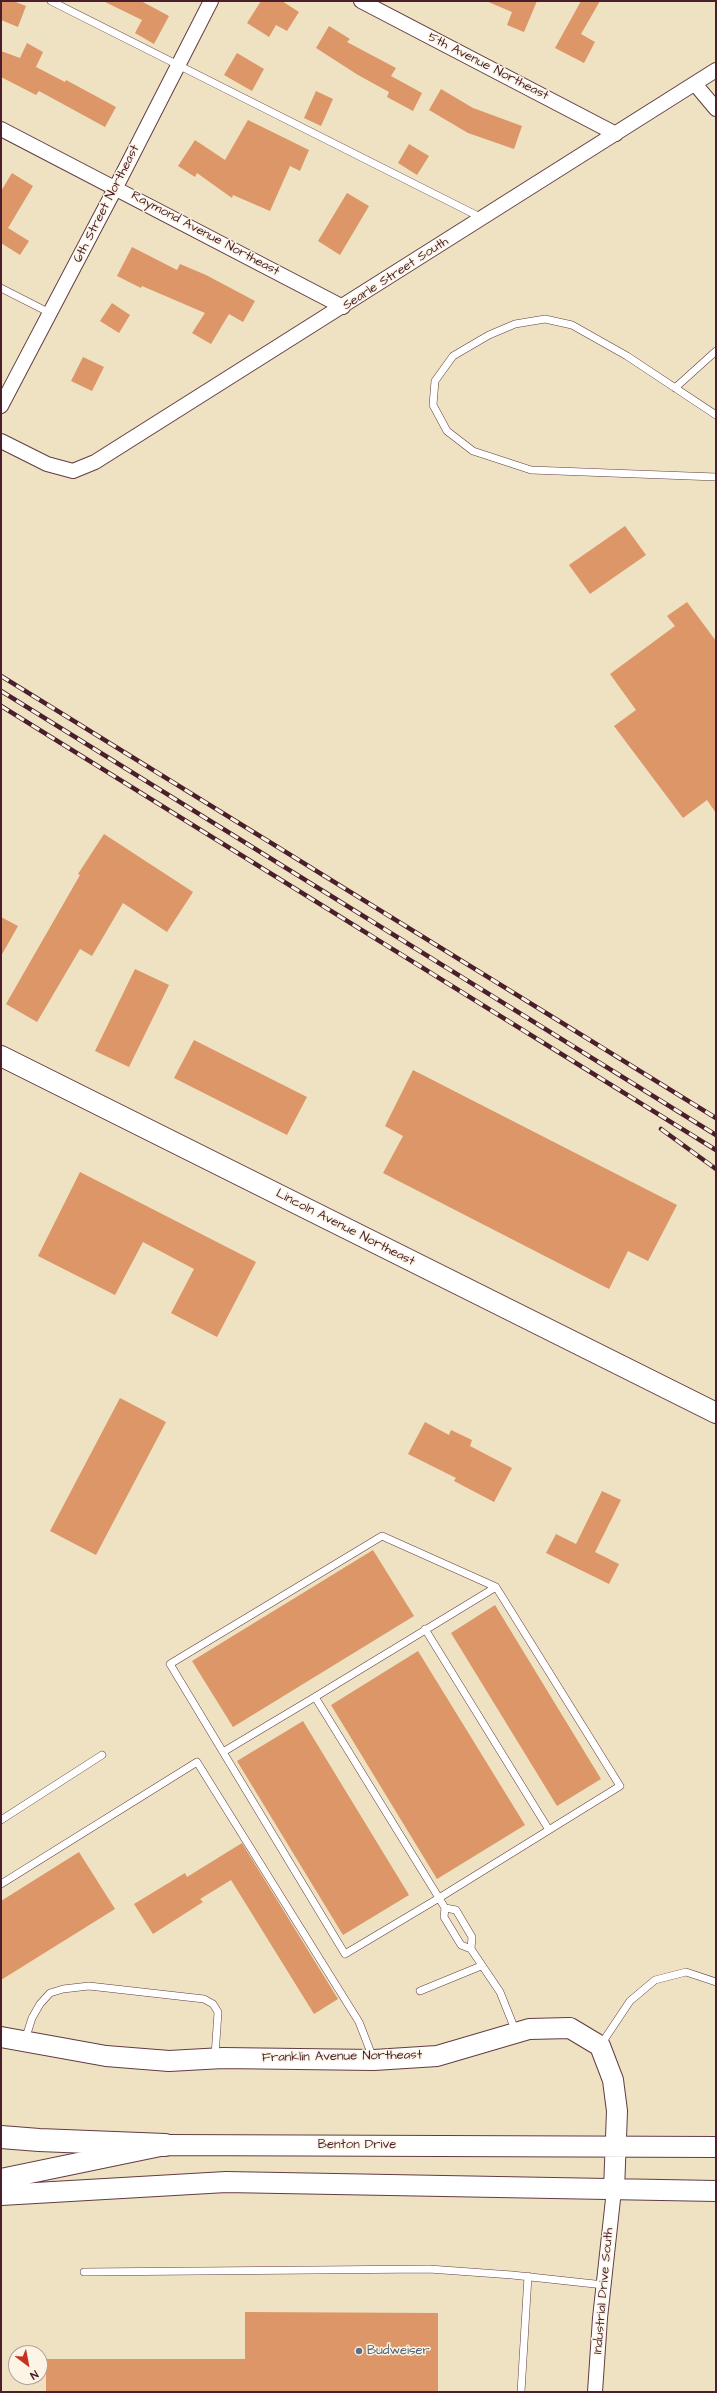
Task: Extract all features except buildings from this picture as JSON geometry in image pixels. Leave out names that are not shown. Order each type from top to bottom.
[{"type":"highway","points":[[1,2137],[165,2145]]},
{"type":"street","name":"6th Street Northeast","points":[[1,406],[116,187],[211,1]]},
{"type":"street","name":"5th Avenue Northeast","points":[[361,1],[616,134]]},
{"type":"street","name":"Searle Street South","points":[[1,441],[47,464],[73,471],[96,462],[344,307],[716,70]]},
{"type":"street","points":[[695,84],[716,109]]},
{"type":"street","name":"Raymond Avenue Northeast","points":[[1,129],[116,187],[344,307]]},
{"type":"street","name":"Lincoln Avenue Northeast","points":[[1,1056],[716,1413]]},
{"type":"street","name":"Franklin Avenue Northeast","points":[[1,2037],[106,2056],[169,2061],[215,2059],[374,2060],[437,2056],[529,2028],[570,2028],[600,2046]]},
{"type":"street","points":[[600,2046],[614,2088],[618,2111],[614,2146],[614,2190]]},
{"type":"street","name":"Benton Drive","points":[[1,2178],[165,2145],[716,2147]]},
{"type":"street","points":[[1,2195],[226,2182],[716,2191]]},
{"type":"street","name":"Industrial Drive South","points":[[596,2392],[604,2285],[614,2190]]},
{"type":"lane","points":[[51,1],[483,218]]},
{"type":"lane","points":[[1,288],[50,313]]},
{"type":"lane","points":[[716,415],[627,356],[572,325],[545,320],[515,324],[489,335],[453,356],[435,381],[433,404],[447,431],[473,451],[531,470],[716,477]]},
{"type":"lane","points":[[675,388],[716,351]]},
{"type":"lane","points":[[382,1536],[496,1587],[620,1786],[346,1954],[170,1664],[382,1536]]},
{"type":"lane","points":[[223,1752],[496,1587]]},
{"type":"lane","points":[[426,1629],[548,1830]]},
{"type":"lane","points":[[315,1697],[445,1908],[444,1917],[461,1945],[471,1949]]},
{"type":"lane","points":[[1,1820],[102,1756]]},
{"type":"lane","points":[[1,1884],[197,1762],[359,2022],[374,2060]]},
{"type":"lane","points":[[445,1908],[456,1910],[464,1923],[472,1937],[471,1949],[481,1966],[500,1992],[516,2032]]},
{"type":"lane","points":[[420,1991],[481,1966]]},
{"type":"lane","points":[[600,2046],[630,2001],[654,1980],[686,1972],[716,1982]]},
{"type":"lane","points":[[24,2042],[32,2018],[40,2004],[50,1993],[63,1988],[89,1986],[204,1999],[213,2004],[218,2012],[215,2059]]},
{"type":"lane","points":[[84,2272],[429,2269],[528,2276],[604,2285]]},
{"type":"lane","points":[[521,2392],[528,2276]]},
{"type":"railway","points":[[1,676],[716,1118]]},
{"type":"railway","points":[[1,691],[716,1135]]},
{"type":"railway","points":[[1,706],[716,1150]]},
{"type":"railway","points":[[661,1129],[716,1169]]},
{"type":"place","name":"Budweiser","points":[[359,2351]]}]
